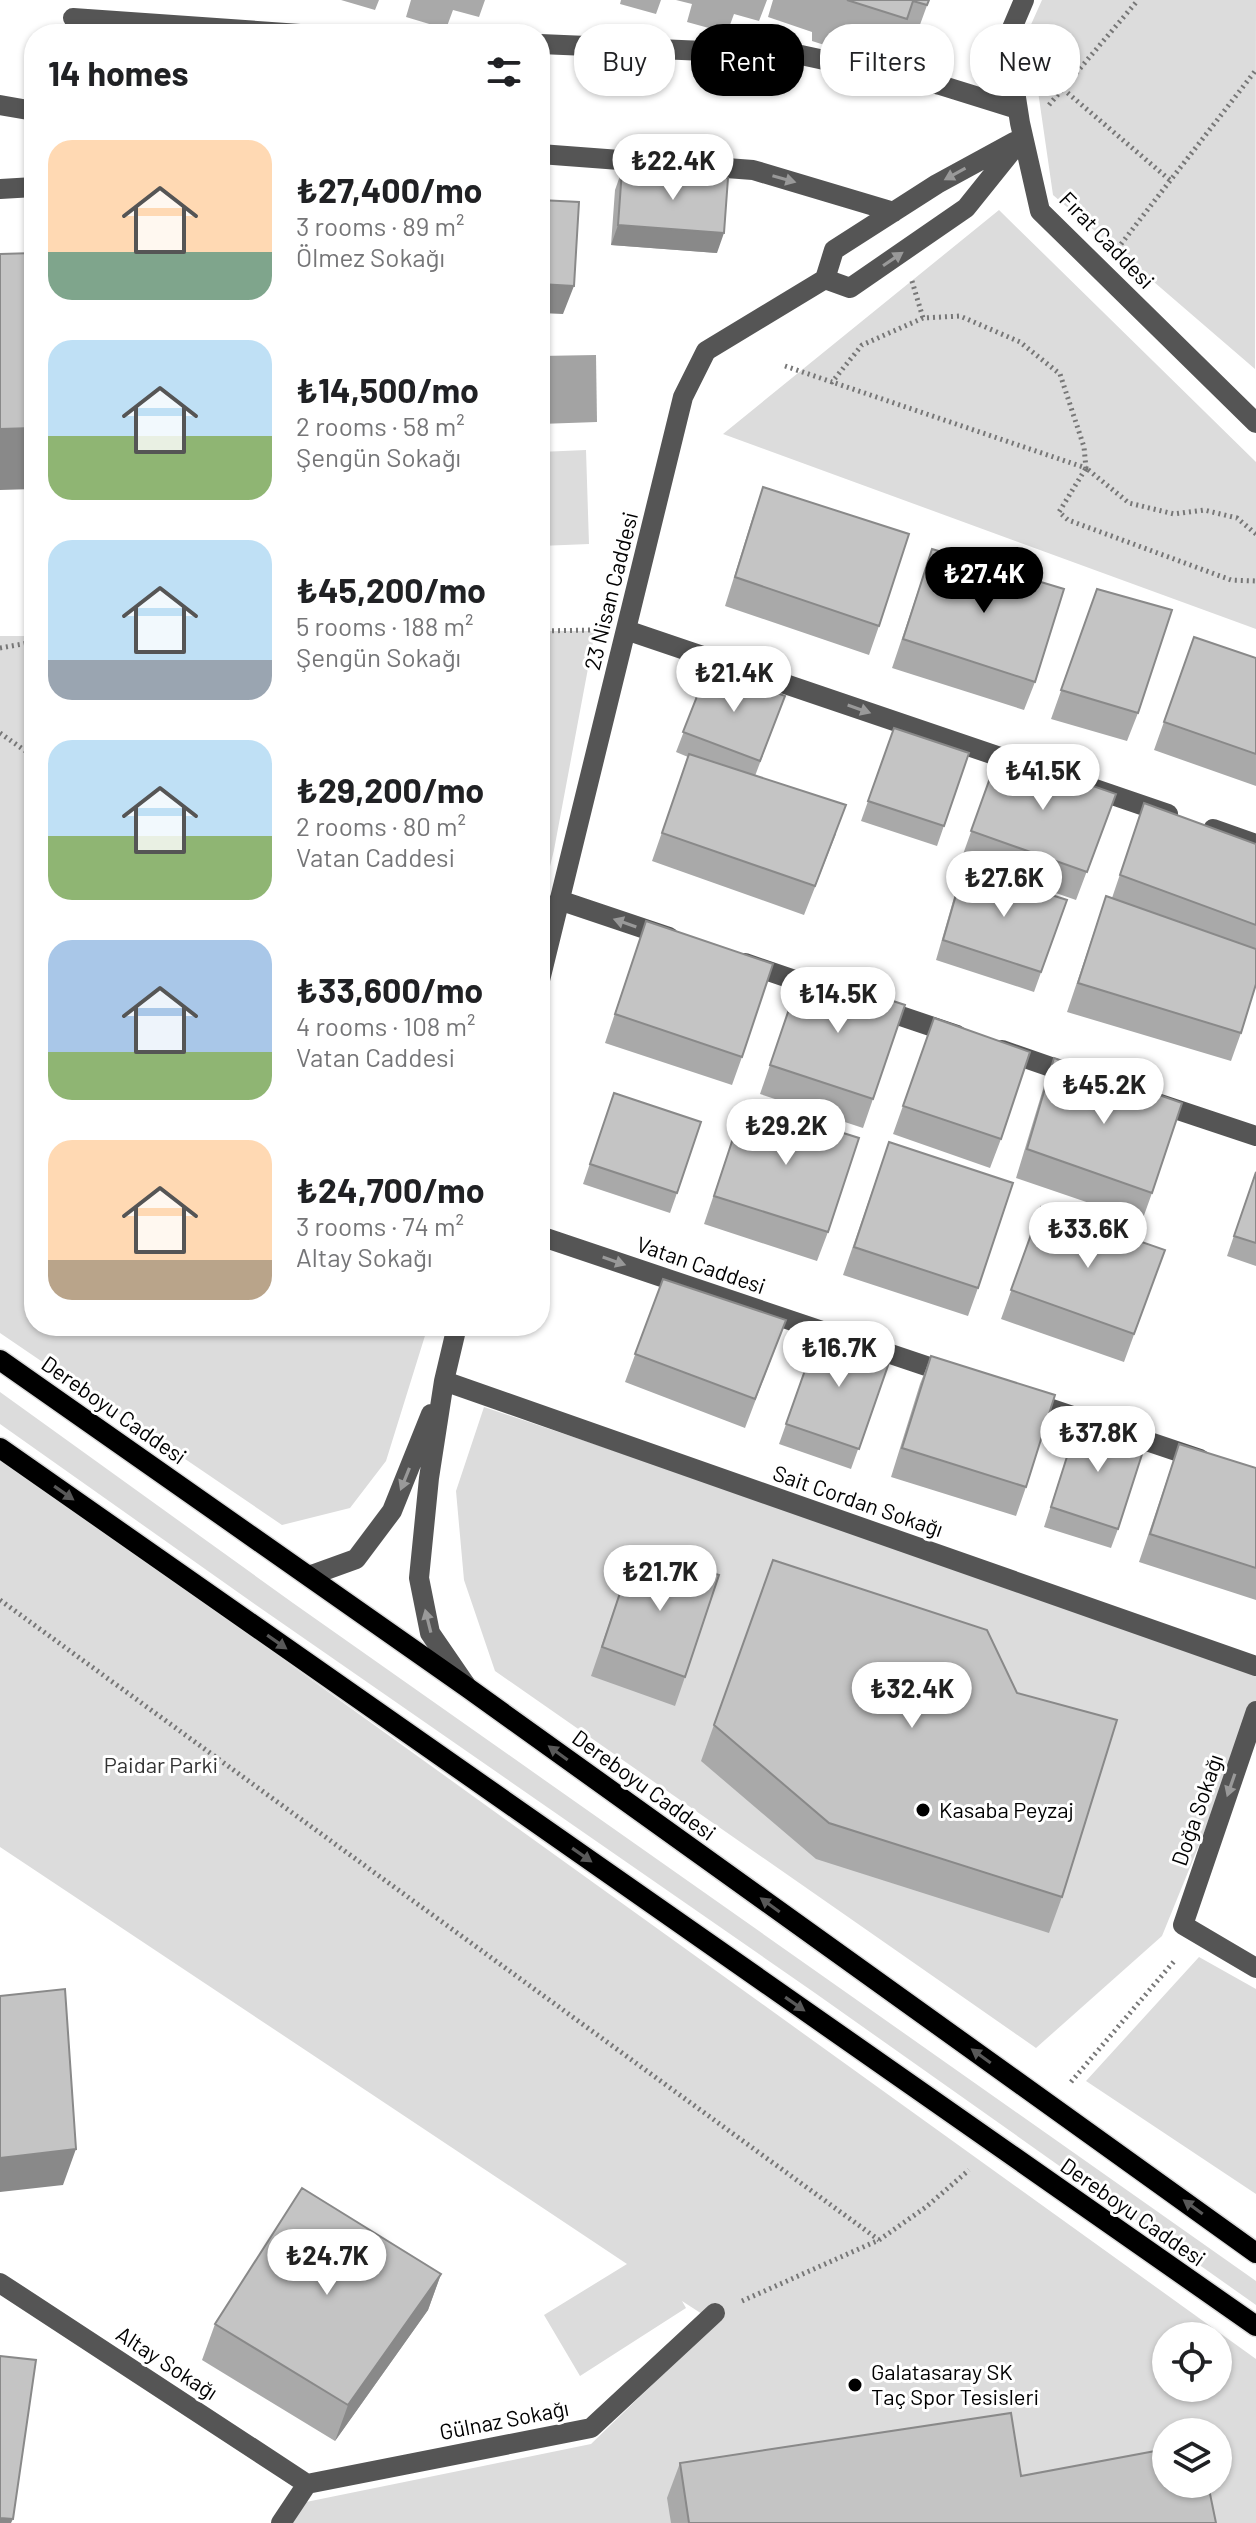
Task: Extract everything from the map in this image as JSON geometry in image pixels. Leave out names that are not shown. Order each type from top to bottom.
[{"type":"main road","name":"Dereboyu Caddesi","points":[[0,1360],[468,1688],[1256,2253]]},
{"type":"main road","name":"Dereboyu Caddesi","points":[[0,1448],[1256,2326]]},
{"type":"street","name":"Fırat Caddesi","points":[[1024,0],[1007,40],[1017,109],[1040,211],[1256,423]]},
{"type":"street","points":[[73,18],[158,24]]},
{"type":"street","points":[[550,44],[801,55],[940,85],[1017,109]]},
{"type":"street","points":[[0,105],[24,109]]},
{"type":"street","points":[[1023,137],[966,208],[850,288],[825,279],[834,250],[937,184],[1023,137]]},
{"type":"street","points":[[550,155],[753,170],[894,212]]},
{"type":"street","points":[[0,189],[24,188]]},
{"type":"street","name":"23 Nisan Caddesi","points":[[550,938],[683,397],[706,351],[825,279]]},
{"type":"street","points":[[626,630],[1046,772]]},
{"type":"street","points":[[1076,783],[1256,844]]},
{"type":"street","points":[[559,900],[690,945]]},
{"type":"street","points":[[720,955],[836,994]]},
{"type":"street","points":[[866,1004],[1090,1080]]},
{"type":"street","points":[[1136,1095],[1256,1136]]},
{"type":"street","name":"Vatan Caddesi","points":[[550,1239],[978,1384]]},
{"type":"street","points":[[455,1336],[444,1381],[429,1478],[419,1578],[430,1633],[468,1688]]},
{"type":"street","points":[[309,1576],[356,1559],[392,1511],[444,1381]]},
{"type":"street","name":"Sait Cordan Sokağı","points":[[444,1381],[1256,1666]]},
{"type":"street","points":[[1007,1394],[1212,1463]]},
{"type":"street","name":"Doğa Sokağı","points":[[1190,1930],[1256,1711]]},
{"type":"street","points":[[1190,1930],[1256,1968]]},
{"type":"street","name":"Altay Sokağı","points":[[0,2283],[307,2484]]},
{"type":"street","name":"Gülnaz Sokağı","points":[[307,2484],[591,2428],[715,2313]]},
{"type":"street","points":[[281,2523],[307,2484]]},
{"type":"path","points":[[1080,69],[1138,0]]},
{"type":"path","points":[[1101,270],[1256,70]]},
{"type":"path","points":[[1023,137],[1057,96]]},
{"type":"path","points":[[1071,96],[1171,181]]},
{"type":"path","points":[[832,382],[862,345],[923,318],[960,316],[1020,342],[1060,374],[1084,447],[1086,468],[1059,512],[1068,520],[1231,580],[1256,581]]},
{"type":"path","points":[[785,366],[1086,468],[1129,503],[1174,514],[1204,510],[1237,518],[1256,534]]},
{"type":"path","points":[[550,631],[626,630]]},
{"type":"path","points":[[0,648],[24,644]]},
{"type":"path","points":[[0,733],[24,750]]},
{"type":"path","points":[[0,1600],[879,2240]]},
{"type":"path","points":[[1062,2092],[1190,1930]]},
{"type":"path","points":[[715,2313],[879,2240],[926,2207],[969,2170]]},
{"type":"green space","points":[[1042,0],[1256,0],[1255,369],[1053,195],[1039,96],[1080,96],[1080,24],[1031,24]]},
{"type":"green space","points":[[999,210],[1256,462],[1256,629],[723,434]]},
{"type":"green space","points":[[586,450],[589,544],[550,546],[550,452]]},
{"type":"green space","points":[[550,631],[595,631],[550,866]]},
{"type":"green space","points":[[0,636],[24,636],[24,1336],[425,1336],[386,1461],[350,1508],[282,1525],[0,1333]]},
{"type":"green space","points":[[0,1392],[293,1603],[1256,2281],[1256,2305],[0,1424]]},
{"type":"green space","points":[[484,1407],[1256,1667],[1256,1705],[1162,1936],[1036,2048],[495,1671],[464,1580],[456,1491]]},
{"type":"green space","name":"Paidar Parki","points":[[0,1456],[1205,2322],[1152,2322],[1152,2402],[1232,2402],[1232,2342],[1256,2359],[1256,2523],[292,2523],[306,2502],[591,2444],[716,2323],[682,2301],[686,2308],[580,2376],[544,2315],[627,2264],[0,1847]]},
{"type":"green space","points":[[1199,1957],[1256,1989],[1256,2194],[1086,2081]]},
{"type":"shaded area","points":[[596,355],[597,422],[550,424],[550,356]]},
{"type":"building","points":[[847,0],[929,0],[927,5],[913,1],[907,19]]},
{"type":"building","points":[[622,170],[728,178],[724,233],[618,225]]},
{"type":"building","points":[[550,201],[579,202],[574,286],[550,285]]},
{"type":"building","points":[[24,253],[24,428],[0,429],[0,254]]},
{"type":"building","points":[[763,487],[909,534],[879,626],[735,577]]},
{"type":"building","points":[[932,549],[1064,589],[1035,682],[903,639]]},
{"type":"building","points":[[1097,589],[1172,610],[1138,713],[1061,690]]},
{"type":"building","points":[[1194,637],[1256,658],[1256,754],[1164,722]]},
{"type":"building","points":[[709,666],[785,696],[760,761],[683,732]]},
{"type":"building","points":[[894,728],[969,753],[944,826],[868,801]]},
{"type":"building","points":[[999,753],[1116,794],[1087,872],[971,831]]},
{"type":"building","points":[[689,754],[846,805],[815,886],[662,833]]},
{"type":"building","points":[[1144,803],[1256,844],[1256,925],[1120,875]]},
{"type":"building","points":[[964,867],[1067,900],[1041,972],[943,940]]},
{"type":"building","points":[[1106,896],[1256,949],[1256,984],[1241,1033],[1078,983]]},
{"type":"building","points":[[646,921],[773,964],[742,1057],[615,1014]]},
{"type":"building","points":[[802,971],[905,1005],[873,1099],[770,1065]]},
{"type":"building","points":[[934,1018],[1030,1052],[1001,1139],[903,1106]]},
{"type":"building","points":[[1054,1058],[1182,1103],[1152,1193],[1027,1149]]},
{"type":"building","points":[[614,1093],[701,1122],[677,1193],[590,1164]]},
{"type":"building","points":[[745,1102],[859,1138],[828,1232],[714,1196]]},
{"type":"building","points":[[889,1142],[1013,1183],[978,1288],[854,1247]]},
{"type":"building","points":[[1256,1172],[1256,1243],[1234,1236]]},
{"type":"building","points":[[1041,1207],[1165,1250],[1134,1334],[1011,1290]]},
{"type":"building","points":[[663,1279],[786,1320],[755,1399],[635,1354]]},
{"type":"building","points":[[820,1328],[892,1354],[859,1449],[786,1424]]},
{"type":"building","points":[[931,1356],[1055,1395],[1026,1487],[902,1448]]},
{"type":"building","points":[[1079,1419],[1146,1442],[1118,1529],[1051,1507]]},
{"type":"building","points":[[1179,1444],[1256,1468],[1256,1568],[1150,1534]]},
{"type":"building","points":[[634,1551],[719,1575],[685,1677],[602,1647]]},
{"type":"building","name":"Kasaba Peyzaj","points":[[773,1560],[987,1630],[1017,1693],[1117,1720],[1062,1897],[829,1823],[714,1725]]},
{"type":"building","points":[[65,1989],[76,2149],[0,2158],[0,1996]]},
{"type":"building","points":[[302,2188],[441,2274],[348,2405],[215,2324]]},
{"type":"building","points":[[0,2356],[36,2360],[13,2519],[0,2518]]},
{"type":"building","points":[[1011,2413],[1021,2476],[1152,2452],[1152,2498],[1211,2498],[1216,2523],[689,2523],[680,2463]]},
{"type":"place","name":"Kasaba Peyzaj","points":[[923,1810]]},
{"type":"place","name":"Galatasaray SK Taç Spor Tesisleri","points":[[855,2385]]}]
